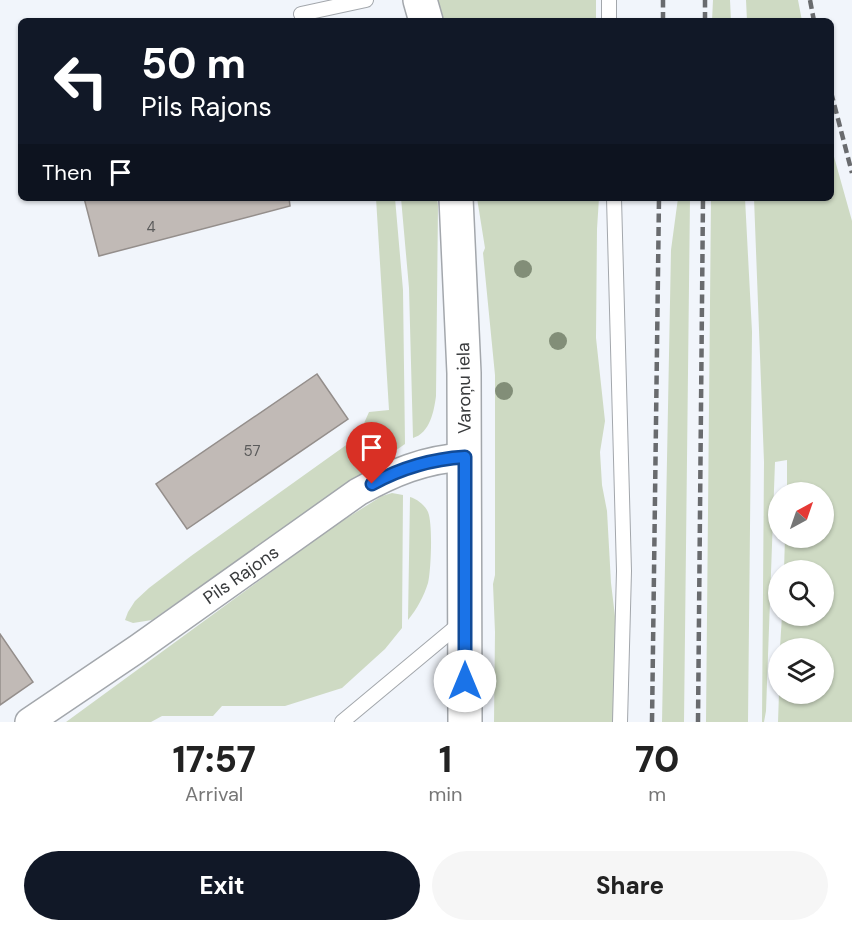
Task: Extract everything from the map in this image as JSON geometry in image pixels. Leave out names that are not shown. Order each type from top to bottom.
[{"type":"highway","points":[[420,0],[425,18]]},
{"type":"highway","name":"Varoņu iela","points":[[456,201],[464,373],[465,722]]},
{"type":"street","name":"Pils Rajons","points":[[29,722],[137,649],[358,492],[387,476],[417,465],[465,457]]},
{"type":"lane","points":[[302,14],[366,0]]},
{"type":"lane","points":[[609,0],[609,18]]},
{"type":"lane","points":[[614,201],[624,571],[620,722]]},
{"type":"lane","points":[[346,720],[465,620]]},
{"type":"green space","points":[[437,0],[596,0],[596,18],[443,18]]},
{"type":"green space","points":[[713,0],[730,0],[731,18],[712,18]]},
{"type":"green space","points":[[746,0],[798,0],[801,18],[747,18]]},
{"type":"green space","points":[[834,157],[852,221],[852,722],[778,722],[779,704],[834,704],[834,638],[781,638],[781,626],[834,626],[834,560],[784,560],[785,548],[834,548],[834,482],[787,482],[787,460],[775,462],[774,482],[768,482],[768,548],[772,548],[771,560],[768,560],[769,626],[766,711],[764,722],[762,722],[764,462],[754,201],[834,201]]},
{"type":"green space","points":[[376,201],[395,201],[403,290],[405,444],[152,620],[133,623],[125,620],[135,601],[149,588],[349,443],[361,430],[369,412],[389,410]]},
{"type":"green space","points":[[401,201],[437,201],[436,396],[427,426],[413,438],[409,288]]},
{"type":"green space","points":[[477,201],[599,201],[596,338],[605,421],[600,452],[602,485],[607,511],[611,583],[617,633],[614,722],[494,722],[495,375],[483,253],[485,248]]},
{"type":"green space","points":[[678,201],[690,201],[684,722],[662,722],[671,250]]},
{"type":"green space","points":[[711,201],[745,201],[752,332],[748,722],[706,722]]},
{"type":"green space","points":[[392,493],[403,495],[402,628],[385,649],[342,688],[285,706],[222,706],[213,716],[162,716],[151,722],[66,722],[334,526],[382,496]]},
{"type":"green space","points":[[410,497],[425,507],[428,512],[431,547],[428,583],[420,602],[408,620]]},
{"type":"building","points":[[85,201],[289,201],[290,206],[99,256]]},
{"type":"building","points":[[317,374],[348,419],[187,529],[156,484]]},
{"type":"building","points":[[0,634],[33,682],[0,705]]},
{"type":"railway","points":[[663,0],[663,18]]},
{"type":"railway","points":[[705,0],[705,18]]},
{"type":"railway","points":[[810,0],[813,18]]},
{"type":"railway","points":[[834,104],[852,173]]},
{"type":"railway","points":[[652,722],[659,201]]},
{"type":"railway","points":[[698,722],[703,201]]},
{"type":"route","points":[[372,484],[417,465],[465,457],[465,681]]}]
